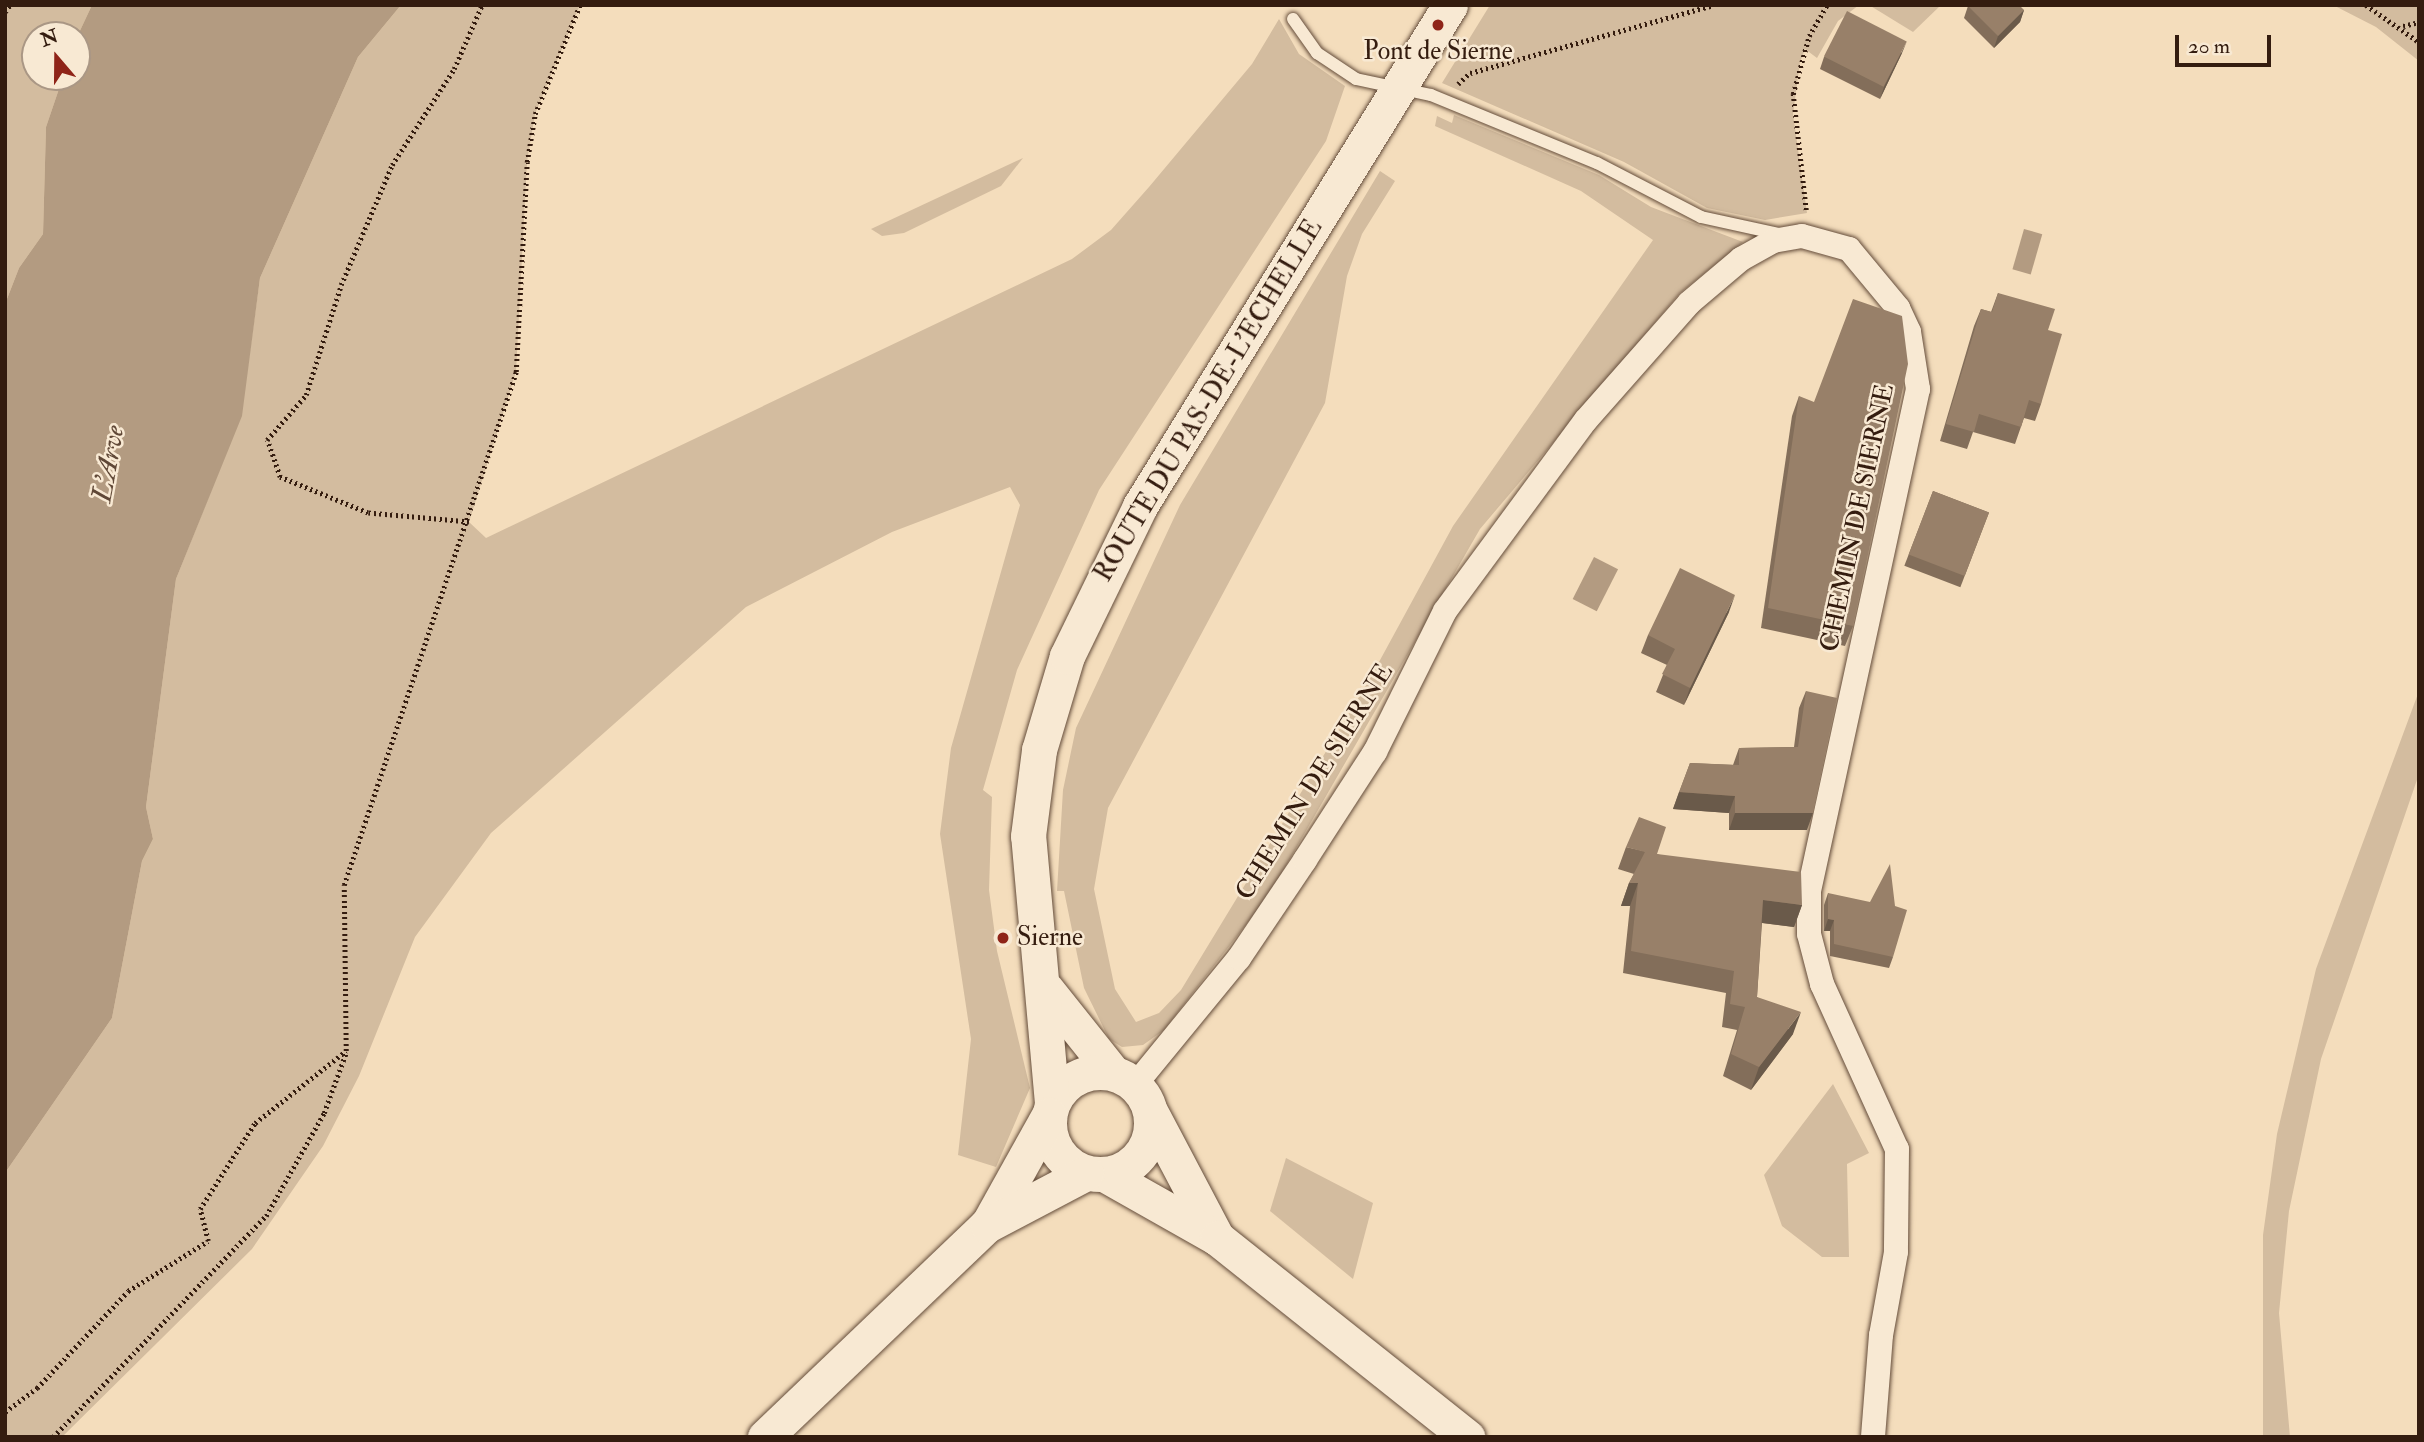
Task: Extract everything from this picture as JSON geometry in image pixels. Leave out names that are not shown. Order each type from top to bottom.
[{"type":"main road","name":"ROUTE DU PAS-DE-L'ECHELLE","points":[[1051,1109],[1046,989],[1033,929],[1028,836],[1039,750],[1067,656],[1140,506],[1450,5]]},
{"type":"main road","name":"ROUTE DU PAS-DE-L'ECHELLE","points":[[1046,989],[1133,1090],[1217,1238]]},
{"type":"main road","points":[[765,1437],[988,1225],[1095,1173],[1141,1154],[1133,1090],[1076,1077],[1051,1109],[988,1225]]},
{"type":"main road","points":[[1051,1109],[1056,1151],[1095,1173]]},
{"type":"main road","name":"ROUTE DU PAS-DE-L'ECHELLE","points":[[1095,1173],[1217,1238],[1467,1437]]},
{"type":"street","name":"CHEMIN DE SIERNE","points":[[1133,1090],[1239,958],[1298,871],[1375,751],[1445,611],[1586,420],[1714,279],[1758,248],[1805,225],[1849,249],[1883,284],[1909,332],[1919,389],[1808,902],[1822,984],[1887,1115],[1897,1149],[1896,1252],[1881,1335],[1874,1437]]},
{"type":"lane","points":[[1293,19],[1332,64],[1356,79],[1442,100],[1598,163],[1701,217],[1805,225]]},
{"type":"path","points":[[5,12],[10,5]]},
{"type":"path","points":[[469,522],[368,513],[318,493],[280,477],[267,440],[306,395],[341,285],[392,165],[454,69],[482,5]]},
{"type":"path","points":[[53,1437],[266,1216],[324,1114],[346,1051],[344,885],[469,522],[516,372],[535,114],[580,5]]},
{"type":"path","points":[[1442,100],[1470,73],[1713,5]]},
{"type":"path","points":[[1805,225],[1793,94],[1809,36],[1826,5]]},
{"type":"path","points":[[2366,5],[2402,26],[2419,42]]},
{"type":"path","points":[[2402,26],[2419,22]]},
{"type":"path","points":[[5,1412],[37,1388],[128,1291],[208,1241],[200,1209],[256,1122],[346,1051]]},
{"type":"shaded area","points":[[5,5],[92,5],[84,21],[21,21],[21,91],[58,91],[46,127],[43,234],[19,268],[5,304]]},
{"type":"shaded area","points":[[401,5],[580,5],[535,114],[527,162],[516,372],[469,522],[486,538],[1072,259],[1111,230],[1149,187],[1252,64],[1279,19],[1299,54],[1345,86],[1326,141],[1099,490],[1017,670],[983,790],[992,797],[989,890],[997,951],[1030,1088],[996,1167],[958,1155],[971,1039],[940,834],[951,748],[1020,505],[1010,487],[892,532],[746,607],[491,833],[415,937],[359,1076],[323,1146],[252,1249],[62,1437],[5,1437],[5,1173],[112,1018],[142,861],[153,839],[146,807],[176,579],[241,416],[260,278],[358,57]]},
{"type":"shaded area","points":[[1490,5],[1859,5],[1838,21],[1817,58],[1805,49],[1800,62],[1793,114],[1807,213],[1765,220],[1707,208],[1624,162],[1442,83]]},
{"type":"shaded area","points":[[1869,5],[1941,5],[1913,32]]},
{"type":"shaded area","points":[[2333,5],[2419,5],[2419,61],[2376,27]]},
{"type":"shaded area","points":[[1454,115],[1599,175],[1651,207],[1743,242],[1680,293],[1480,529],[1269,895],[1164,1030],[1143,1045],[1122,1047],[1109,1039],[1084,988],[1064,891],[1057,891],[1063,790],[1076,728],[1180,505],[1380,171],[1395,181],[1362,234],[1347,276],[1325,403],[1108,808],[1094,889],[1115,989],[1136,1022],[1159,1013],[1181,990],[1367,684],[1453,526],[1653,240],[1581,191],[1435,126],[1437,116],[1452,123]]},
{"type":"shaded area","points":[[1023,158],[1001,186],[904,233],[882,236],[871,229]]},
{"type":"shaded area","points":[[2419,691],[2419,774],[2321,1059],[2289,1211],[2279,1313],[2290,1437],[2263,1437],[2263,1235],[2277,1134],[2316,969]]},
{"type":"shaded area","points":[[1833,1084],[1869,1153],[1847,1164],[1849,1257],[1822,1257],[1782,1226],[1764,1175]]},
{"type":"shaded area","points":[[1286,1158],[1373,1203],[1353,1279],[1270,1211]]},
{"type":"water","name":"L'Arve","points":[[92,5],[401,5],[358,57],[260,278],[242,416],[176,579],[146,807],[153,839],[142,861],[112,1018],[5,1173],[5,304],[19,268],[43,234],[46,127],[58,91],[91,91],[91,21],[84,21]]},
{"type":"water","points":[[2024,229],[2042,234],[2031,275],[2012,269]]},
{"type":"water","points":[[1594,557],[1618,569],[1597,611],[1573,599]]},
{"type":"building","points":[[1969,5],[2019,5],[2024,10],[1998,36]]},
{"type":"building","points":[[1847,11],[1907,41],[1884,87],[1824,56]]},
{"type":"building","points":[[1998,293],[2055,309],[2048,330],[2062,334],[2041,404],[2029,400],[2021,427],[1979,414],[1974,432],[1946,424],[1981,309],[1992,312]]},
{"type":"building","points":[[1853,299],[1902,316],[1908,364],[1853,626],[1768,608],[1799,396],[1814,402]]},
{"type":"building","points":[[1933,491],[1989,513],[1965,576],[1909,554]]},
{"type":"building","points":[[1680,568],[1735,595],[1690,688],[1662,674],[1675,649],[1648,635]]},
{"type":"building","points":[[1806,691],[1837,698],[1813,813],[1735,813],[1735,796],[1679,792],[1690,763],[1739,765],[1739,748],[1798,747]]},
{"type":"building","points":[[1639,817],[1666,827],[1657,854],[1801,872],[1802,905],[1763,900],[1757,997],[1801,1012],[1759,1067],[1731,1054],[1745,1007],[1730,1004],[1734,971],[1631,951],[1638,883],[1629,883],[1645,852],[1626,847]]},
{"type":"building","points":[[1890,864],[1895,906],[1907,910],[1893,957],[1834,944],[1834,920],[1828,919],[1828,893],[1870,902]]},
{"type":"place","name":"Pont de Sierne","points":[[1438,25]]},
{"type":"place","name":"Sierne","points":[[1003,938]]}]
